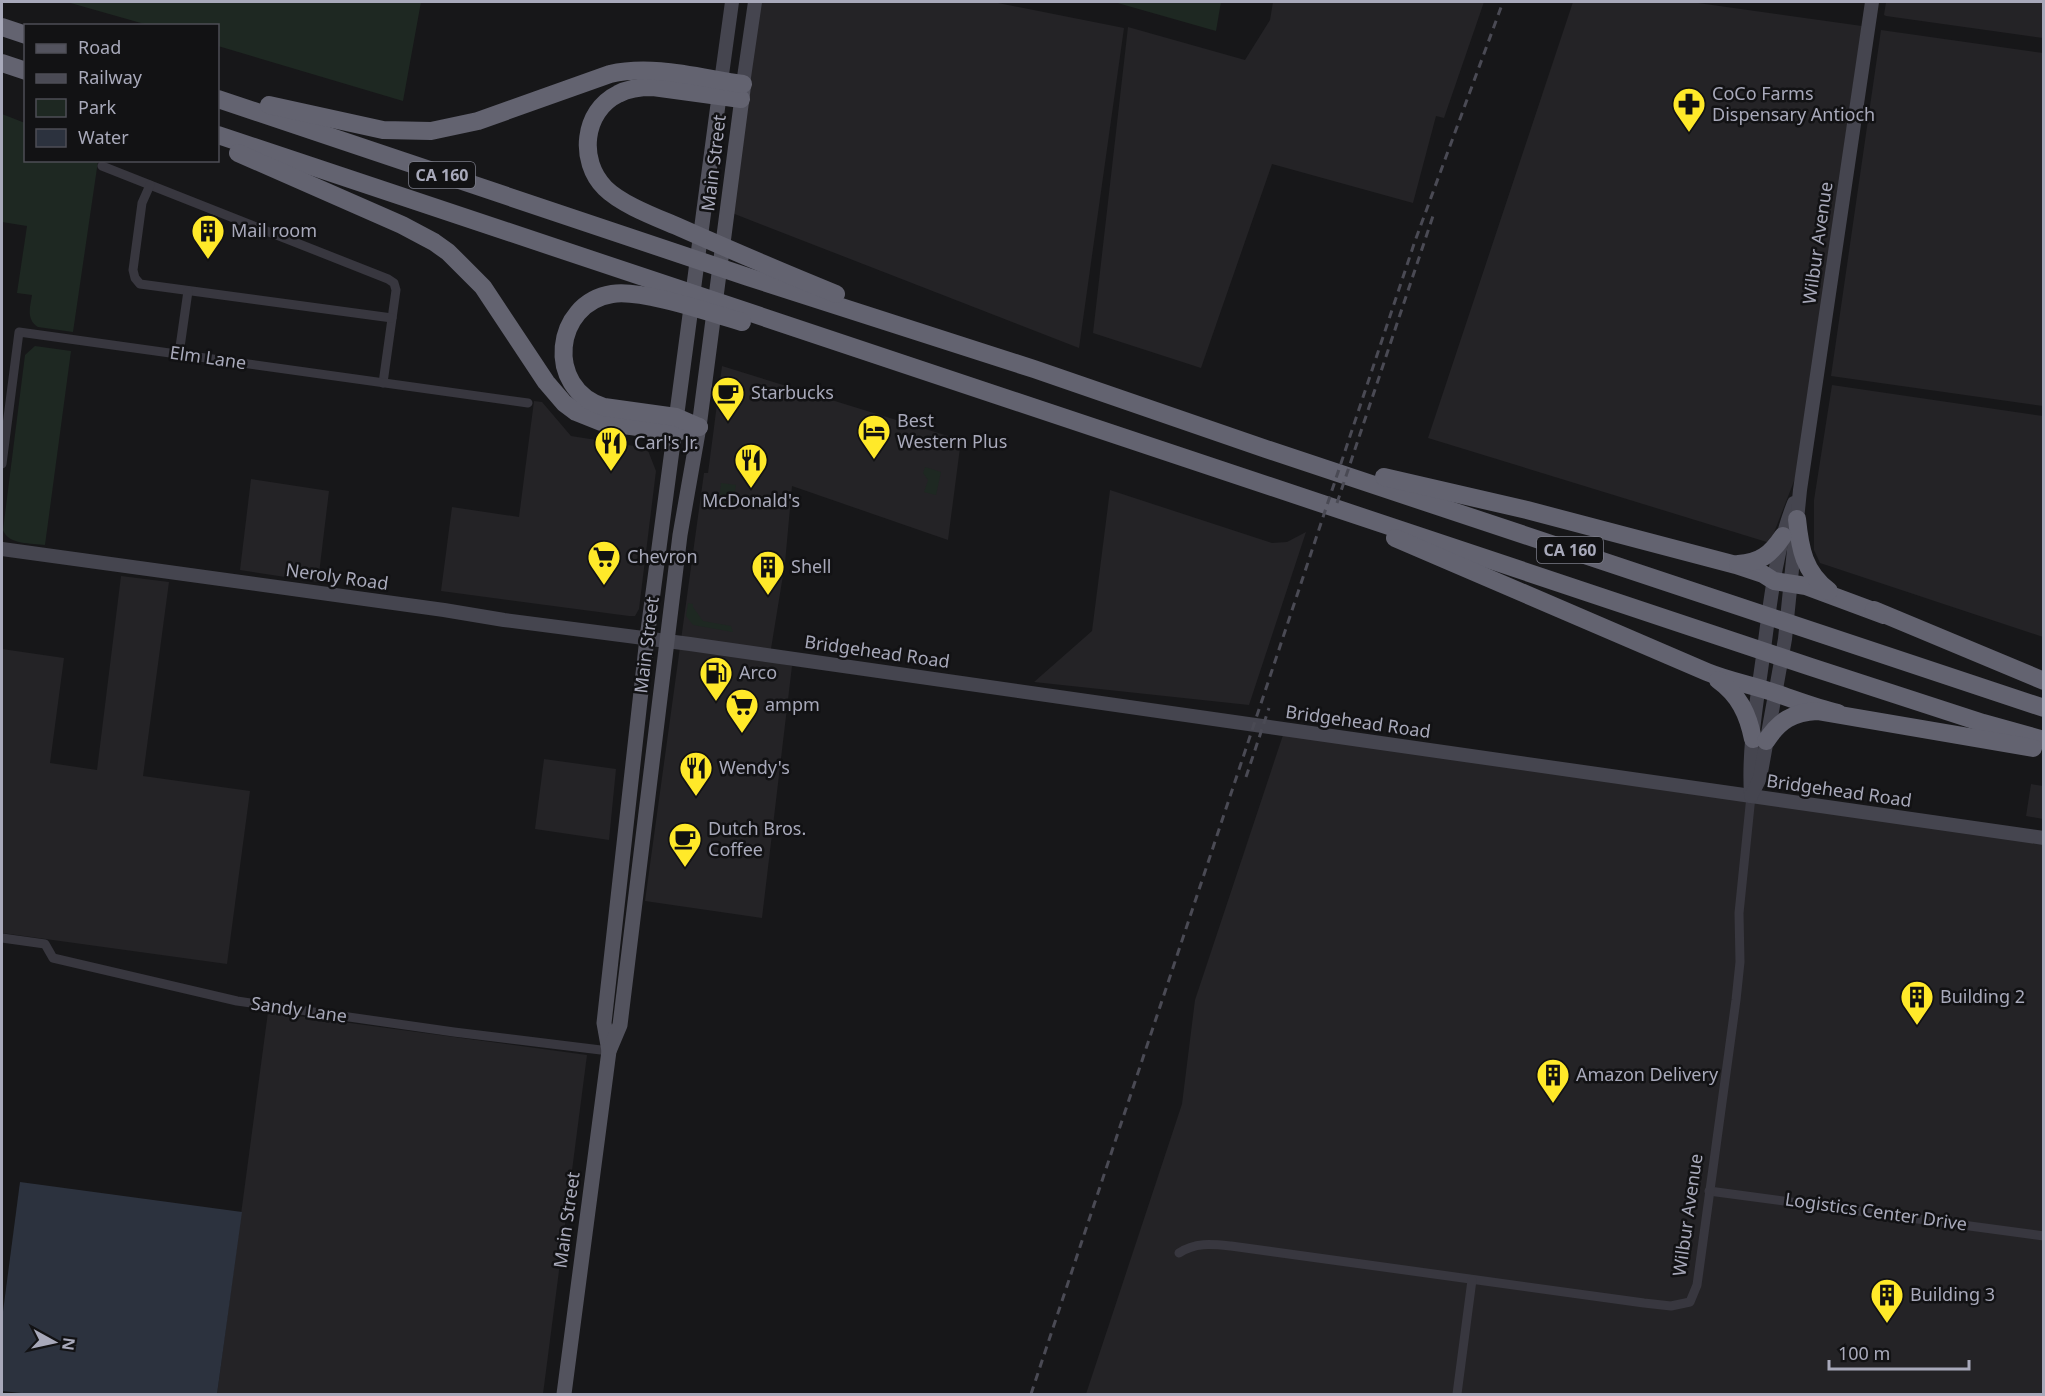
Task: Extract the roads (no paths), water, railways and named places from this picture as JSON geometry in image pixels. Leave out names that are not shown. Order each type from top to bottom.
[{"type":"highway","points":[[2,27],[24,34]]},
{"type":"highway","points":[[2,63],[24,69]]},
{"type":"highway","points":[[219,91],[347,124],[383,130],[416,132],[447,129],[478,121],[624,70],[651,71],[720,89]]},
{"type":"highway","points":[[742,91],[639,87],[616,94],[597,113],[591,125],[587,139],[590,164],[605,188],[630,204],[672,224],[872,309],[1011,355],[1034,369]]},
{"type":"highway","name":"CA 160","points":[[219,99],[748,277],[1034,369],[1266,449],[1396,486],[1745,609],[2043,708]]},
{"type":"highway","name":"CA 160","points":[[219,135],[659,291],[970,386],[1277,489],[1386,529],[1962,717],[2043,740]]},
{"type":"highway","points":[[219,144],[402,225],[448,252],[483,287],[546,382],[564,403],[576,412],[601,422],[699,428]]},
{"type":"highway","points":[[659,291],[610,294],[588,304],[575,318],[566,335],[563,347],[564,360],[567,374],[582,397],[593,403],[675,425]]},
{"type":"highway","points":[[1396,486],[1527,510],[1736,565],[1783,582],[1806,586],[1884,615]]},
{"type":"highway","points":[[1797,519],[1803,555],[1813,577],[1830,592],[2043,681]]},
{"type":"highway","points":[[1386,529],[1707,672],[1776,693],[1805,705],[2043,750]]},
{"type":"highway","points":[[1736,565],[1757,562],[1766,557],[1783,536]]},
{"type":"highway","points":[[1707,672],[1736,696],[1759,740],[1796,714],[1817,711],[1838,713]]},
{"type":"main road","name":"Main Street","points":[[609,1051],[604,1023],[647,638],[720,89]]},
{"type":"main road","name":"Main Street","points":[[564,1395],[609,1051],[620,1025],[680,535],[699,428],[742,91]]},
{"type":"street","points":[[720,89],[732,2]]},
{"type":"street","points":[[742,91],[755,2]]},
{"type":"street","name":"Wilbur Avenue","points":[[1759,740],[1758,688],[1797,519],[1872,2]]},
{"type":"street","points":[[102,166],[388,279],[396,290],[383,383]]},
{"type":"street","points":[[150,185],[142,203],[133,270],[140,284],[392,318]]},
{"type":"street","points":[[179,354],[188,291]]},
{"type":"street","name":"Elm Lane","points":[[2,464],[19,332],[528,403]]},
{"type":"street","name":"Wilbur Avenue","points":[[1179,1253],[1187,1247],[1206,1244],[1231,1246],[1653,1304],[1671,1306],[1690,1302],[1697,1285],[1740,962],[1739,913],[1751,796],[1749,776],[1776,693],[1783,582],[1783,536],[1800,490]]},
{"type":"street","name":"Neroly Road","points":[[2,549],[667,641]]},
{"type":"street","name":"Bridgehead Road","points":[[667,641],[2043,838]]},
{"type":"street","name":"Sandy Lane","points":[[2,938],[45,944],[53,958],[237,1001],[454,1032],[609,1051]]},
{"type":"street","name":"Logistics Center Drive","points":[[1709,1191],[2043,1236]]},
{"type":"street","points":[[1457,1395],[1472,1280]]},
{"type":"water","points":[[20,1182],[242,1212],[217,1394],[30,1394],[2,1391],[2,1319]]},
{"type":"railway","points":[[1031,1394],[1415,241],[1503,2]]},
{"type":"railway","points":[[1337,503],[1434,213]]},
{"type":"railway","points":[[1246,777],[1269,708]]},
{"type":"place","name":"CoCo Farms Dispensary Antioch","points":[[1689,133]]},
{"type":"place","name":"Mail room","points":[[208,260]]},
{"type":"place","name":"Starbucks","points":[[728,422]]},
{"type":"place","name":"Best Western Plus","points":[[874,460]]},
{"type":"place","name":"Carl's Jr.","points":[[611,472]]},
{"type":"place","name":"McDonald's","points":[[751,489]]},
{"type":"place","name":"Chevron","points":[[604,586]]},
{"type":"place","name":"Shell","points":[[768,596]]},
{"type":"place","name":"Arco","points":[[716,702]]},
{"type":"place","name":"ampm","points":[[742,734]]},
{"type":"place","name":"Wendy's","points":[[696,797]]},
{"type":"place","name":"Dutch Bros. Coffee","points":[[685,868]]},
{"type":"place","name":"Building 2","points":[[1917,1026]]},
{"type":"place","name":"Amazon Delivery","points":[[1553,1104]]},
{"type":"place","name":"Building 3","points":[[1887,1324]]}]
